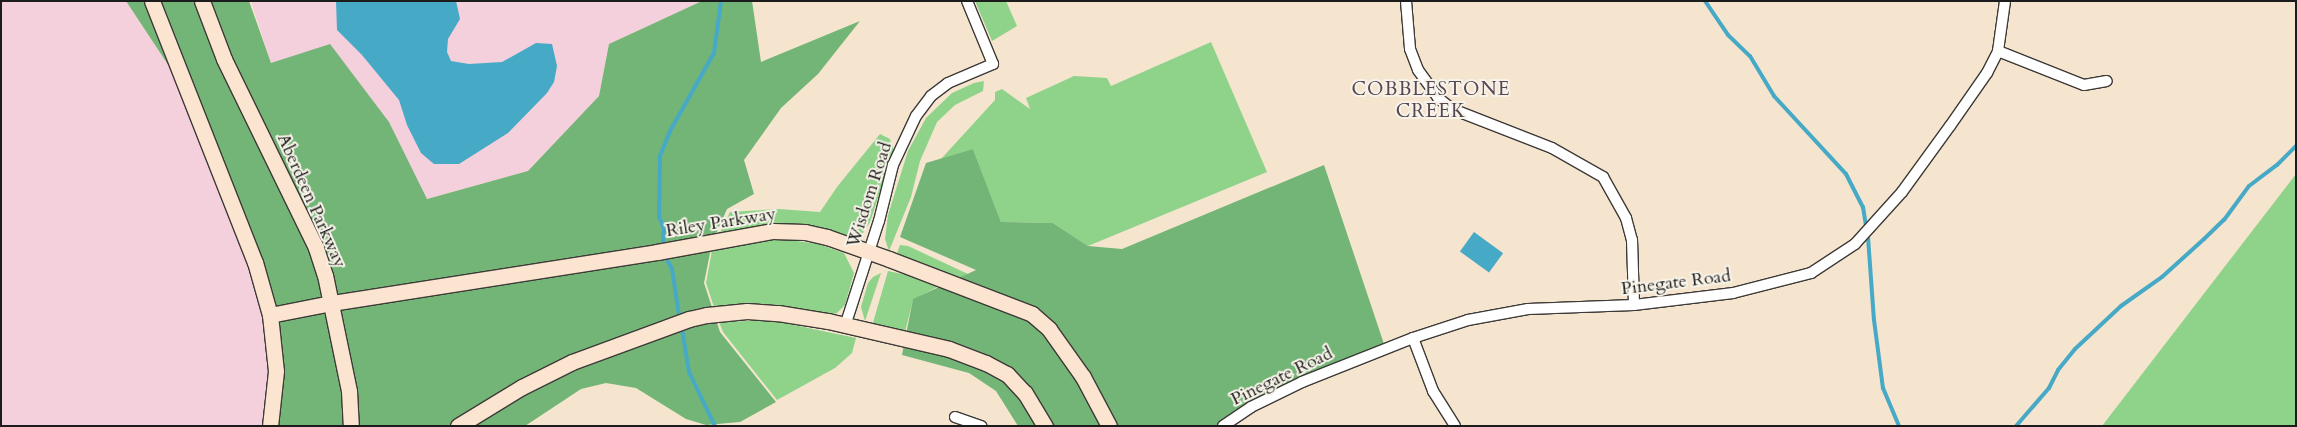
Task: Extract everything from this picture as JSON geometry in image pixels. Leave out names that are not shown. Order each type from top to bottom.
[{"type":"street","points":[[152,1],[255,262],[270,315],[276,371],[270,426]]},
{"type":"street","name":"Aberdeen Parkway","points":[[202,1],[224,59],[316,248],[332,303],[349,391],[351,426]]},
{"type":"street","name":"Wisdom Road","points":[[845,326],[879,221],[893,165],[916,116],[931,96],[948,84],[993,64],[968,1]]},
{"type":"street","points":[[1406,1],[1410,49],[1418,70],[1438,98],[1452,109],[1552,148],[1603,178],[1626,218],[1632,240],[1634,305]]},
{"type":"street","name":"Pinegate Road","points":[[1223,426],[1251,407],[1302,382],[1413,338],[1468,320],[1528,309],[1634,305],[1733,293],[1771,285],[1811,273],[1861,238],[1902,192],[1950,126],[1987,73],[1998,51],[2005,1]]},
{"type":"street","points":[[1998,51],[2084,85],[2107,81]]},
{"type":"street","name":"Riley Parkway","points":[[270,315],[332,303],[773,231],[805,232],[827,237],[1032,314],[1049,329],[1083,377],[1109,426]]},
{"type":"street","points":[[458,426],[522,387],[572,362],[668,326],[707,315],[747,311],[778,313],[845,326],[949,349],[986,363],[1007,374],[1024,393],[1045,426]]},
{"type":"street","points":[[1413,338],[1433,391],[1454,426]]},
{"type":"street","points":[[955,417],[981,426]]},
{"type":"shaded area","points":[[1,1],[126,1],[188,95],[270,315],[270,426],[1,426]]},
{"type":"shaded area","points":[[251,1],[702,1],[609,44],[599,96],[528,171],[426,199],[389,122],[271,63]]},
{"type":"green space","points":[[126,1],[249,1],[271,63],[330,44],[389,122],[427,199],[528,171],[599,96],[609,44],[702,1],[752,1],[761,62],[860,21],[818,74],[781,108],[744,160],[754,194],[727,209],[712,243],[704,283],[720,332],[776,402],[740,422],[706,425],[686,419],[636,388],[606,383],[581,389],[525,426],[270,426],[270,315],[188,95]]},
{"type":"green space","points":[[975,1],[1006,1],[1017,26],[992,41]]},
{"type":"green space","points":[[1211,42],[1267,172],[1088,246],[1053,223],[1001,222],[973,149],[941,159],[995,100],[995,92],[1002,89],[1030,109],[1026,98],[1074,76],[1107,78],[1111,86]]},
{"type":"green space","points":[[984,81],[983,91],[955,105],[937,122],[920,161],[911,197],[889,251],[885,239],[888,215],[908,151],[926,118],[952,93],[974,83]]},
{"type":"green space","points":[[880,134],[890,139],[894,150],[870,222],[863,233],[846,239],[718,237],[730,212],[779,209],[820,212],[837,187]]},
{"type":"green space","points":[[973,149],[1001,222],[1053,223],[1088,246],[1122,249],[1324,165],[1385,347],[1223,426],[1018,426],[996,391],[969,373],[902,355],[913,299],[976,270],[900,237],[926,163]]},
{"type":"green space","points":[[2296,174],[2296,426],[2102,426]]},
{"type":"green space","points":[[783,239],[818,244],[844,253],[854,273],[845,305],[837,313],[822,317],[715,310],[706,283],[713,245]]},
{"type":"green space","points":[[900,245],[908,246],[983,281],[945,278],[896,256]]},
{"type":"green space","points":[[888,271],[907,275],[937,287],[913,300],[904,336],[872,326]]},
{"type":"green space","points":[[881,273],[865,321],[861,307],[868,283],[873,277]]},
{"type":"green space","points":[[775,321],[856,338],[852,353],[835,368],[777,400],[723,332],[719,322]]},
{"type":"water","points":[[336,1],[456,1],[460,19],[448,39],[447,52],[451,61],[469,64],[502,62],[536,43],[552,44],[557,66],[554,82],[547,93],[508,133],[459,164],[434,164],[421,153],[407,125],[399,100],[362,55],[337,30]]},
{"type":"water","points":[[1474,232],[1503,253],[1489,273],[1460,251]]},
{"type":"waterway","points":[[663,243],[664,229],[659,216],[660,156],[670,131],[714,53],[721,1]]},
{"type":"waterway","points":[[1705,1],[1728,35],[1750,56],[1774,96],[1846,174],[1863,207],[1868,237],[1874,320],[1883,388],[1899,426]]},
{"type":"waterway","points":[[2016,426],[2049,388],[2058,370],[2075,349],[2121,306],[2162,277],[2204,239],[2224,220],[2249,186],[2277,165],[2296,146]]},
{"type":"waterway","points":[[664,255],[672,269],[679,315]]},
{"type":"waterway","points":[[682,329],[689,372],[715,426]]},
{"type":"district","name":"COBBLESTONE CREEK","points":[[1431,101]]}]
